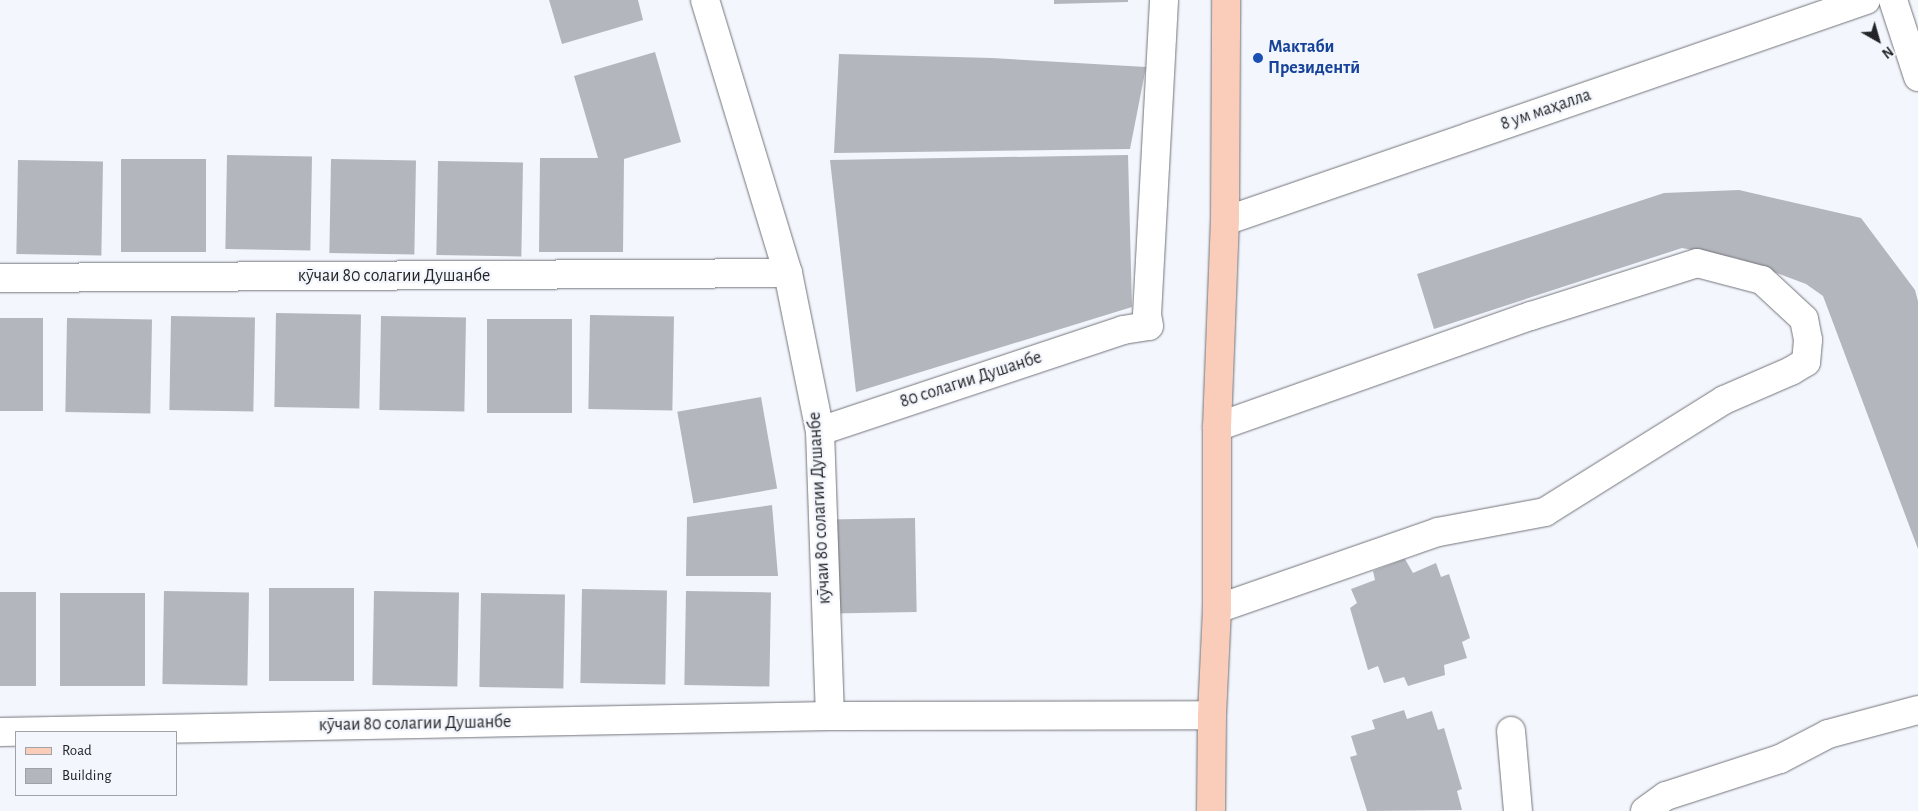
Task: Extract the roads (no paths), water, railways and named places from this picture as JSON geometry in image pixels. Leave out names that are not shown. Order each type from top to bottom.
[{"type":"main road","points":[[1211,811],[1212,715],[1217,609],[1217,427],[1225,221],[1226,0]]},
{"type":"street","name":"кӯчаи 80 солагии Душанбе","points":[[705,0],[788,273],[820,431],[830,716]]},
{"type":"street","name":"80 солагии Душанбе","points":[[820,431],[1123,330],[1149,326],[1147,315],[1164,0]]},
{"type":"street","name":"8 ум маҳалла","points":[[1225,221],[1866,0]]},
{"type":"street","points":[[1893,0],[1918,77]]},
{"type":"street","points":[[1217,427],[1522,319],[1696,263],[1762,280],[1804,319],[1808,340],[1806,362],[1792,371],[1724,400],[1545,512],[1438,532],[1217,609]]},
{"type":"street","name":"кӯчаи 80 солагии Душанбе","points":[[0,278],[788,273]]},
{"type":"street","points":[[1645,811],[1666,796],[1780,759],[1828,734],[1918,710]]},
{"type":"street","name":"кӯчаи 80 солагии Душанбе","points":[[52,731],[830,716],[1212,715]]},
{"type":"street","points":[[1511,731],[1518,811]]},
{"type":"street","name":"кӯчаи 80 солагии Душанбе","points":[[0,732],[15,732]]},
{"type":"place","name":"Мактаби Президентӣ","points":[[1258,58]]}]
